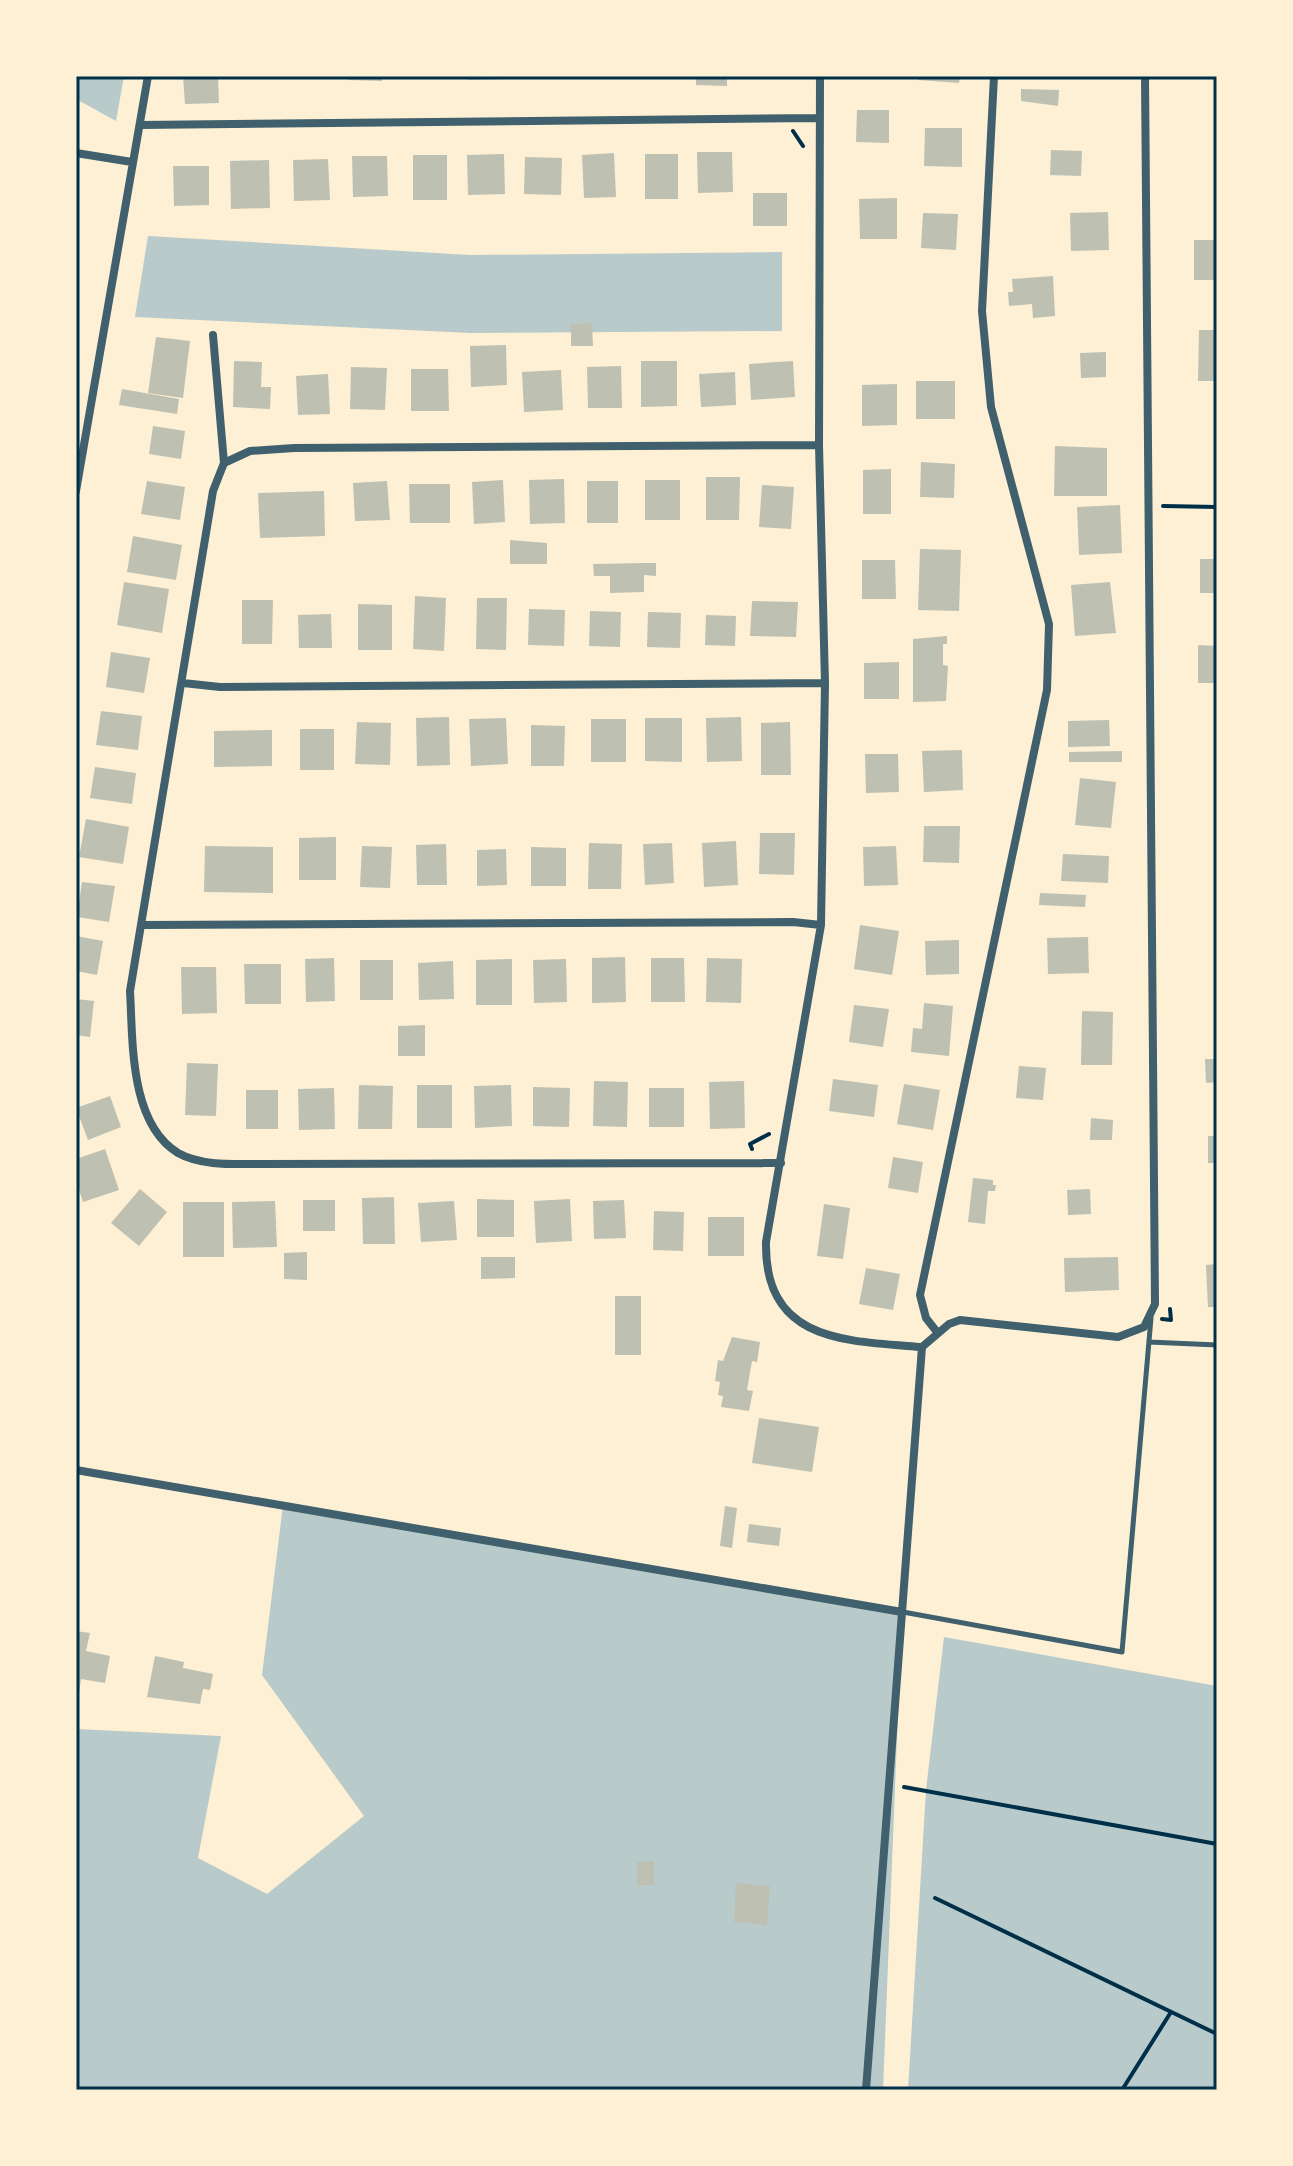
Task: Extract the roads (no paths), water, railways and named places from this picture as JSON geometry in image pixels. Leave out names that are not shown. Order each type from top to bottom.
[{"type":"street","points":[[76,491],[148,76]]},
{"type":"street","points":[[820,76],[819,445],[825,683],[821,925],[766,1265],[774,1294],[786,1312],[801,1326],[821,1334],[922,1347]]},
{"type":"street","points":[[937,1332],[926,1318],[920,1295],[1029,786],[1050,657],[1049,624],[991,407],[982,311],[994,76]]},
{"type":"street","points":[[866,2090],[922,1347],[937,1332],[960,1320],[1118,1337],[1144,1327],[1151,1318],[1155,1304],[1145,76]]},
{"type":"street","points":[[140,125],[820,118]]},
{"type":"street","points":[[76,153],[132,162]]},
{"type":"street","points":[[213,335],[224,463],[213,491],[130,991],[134,1057],[144,1102],[158,1136],[179,1154],[226,1164],[781,1163]]},
{"type":"street","points":[[76,413],[89,415]]},
{"type":"street","points":[[224,463],[250,451],[294,448],[819,445]]},
{"type":"street","points":[[183,683],[220,687],[825,683]]},
{"type":"street","points":[[143,925],[793,922],[821,925]]},
{"type":"street","points":[[76,1470],[902,1612]]},
{"type":"lane","points":[[902,1612],[1122,1652],[1151,1318]]},
{"type":"lane","points":[[1149,1342],[1217,1345]]}]
